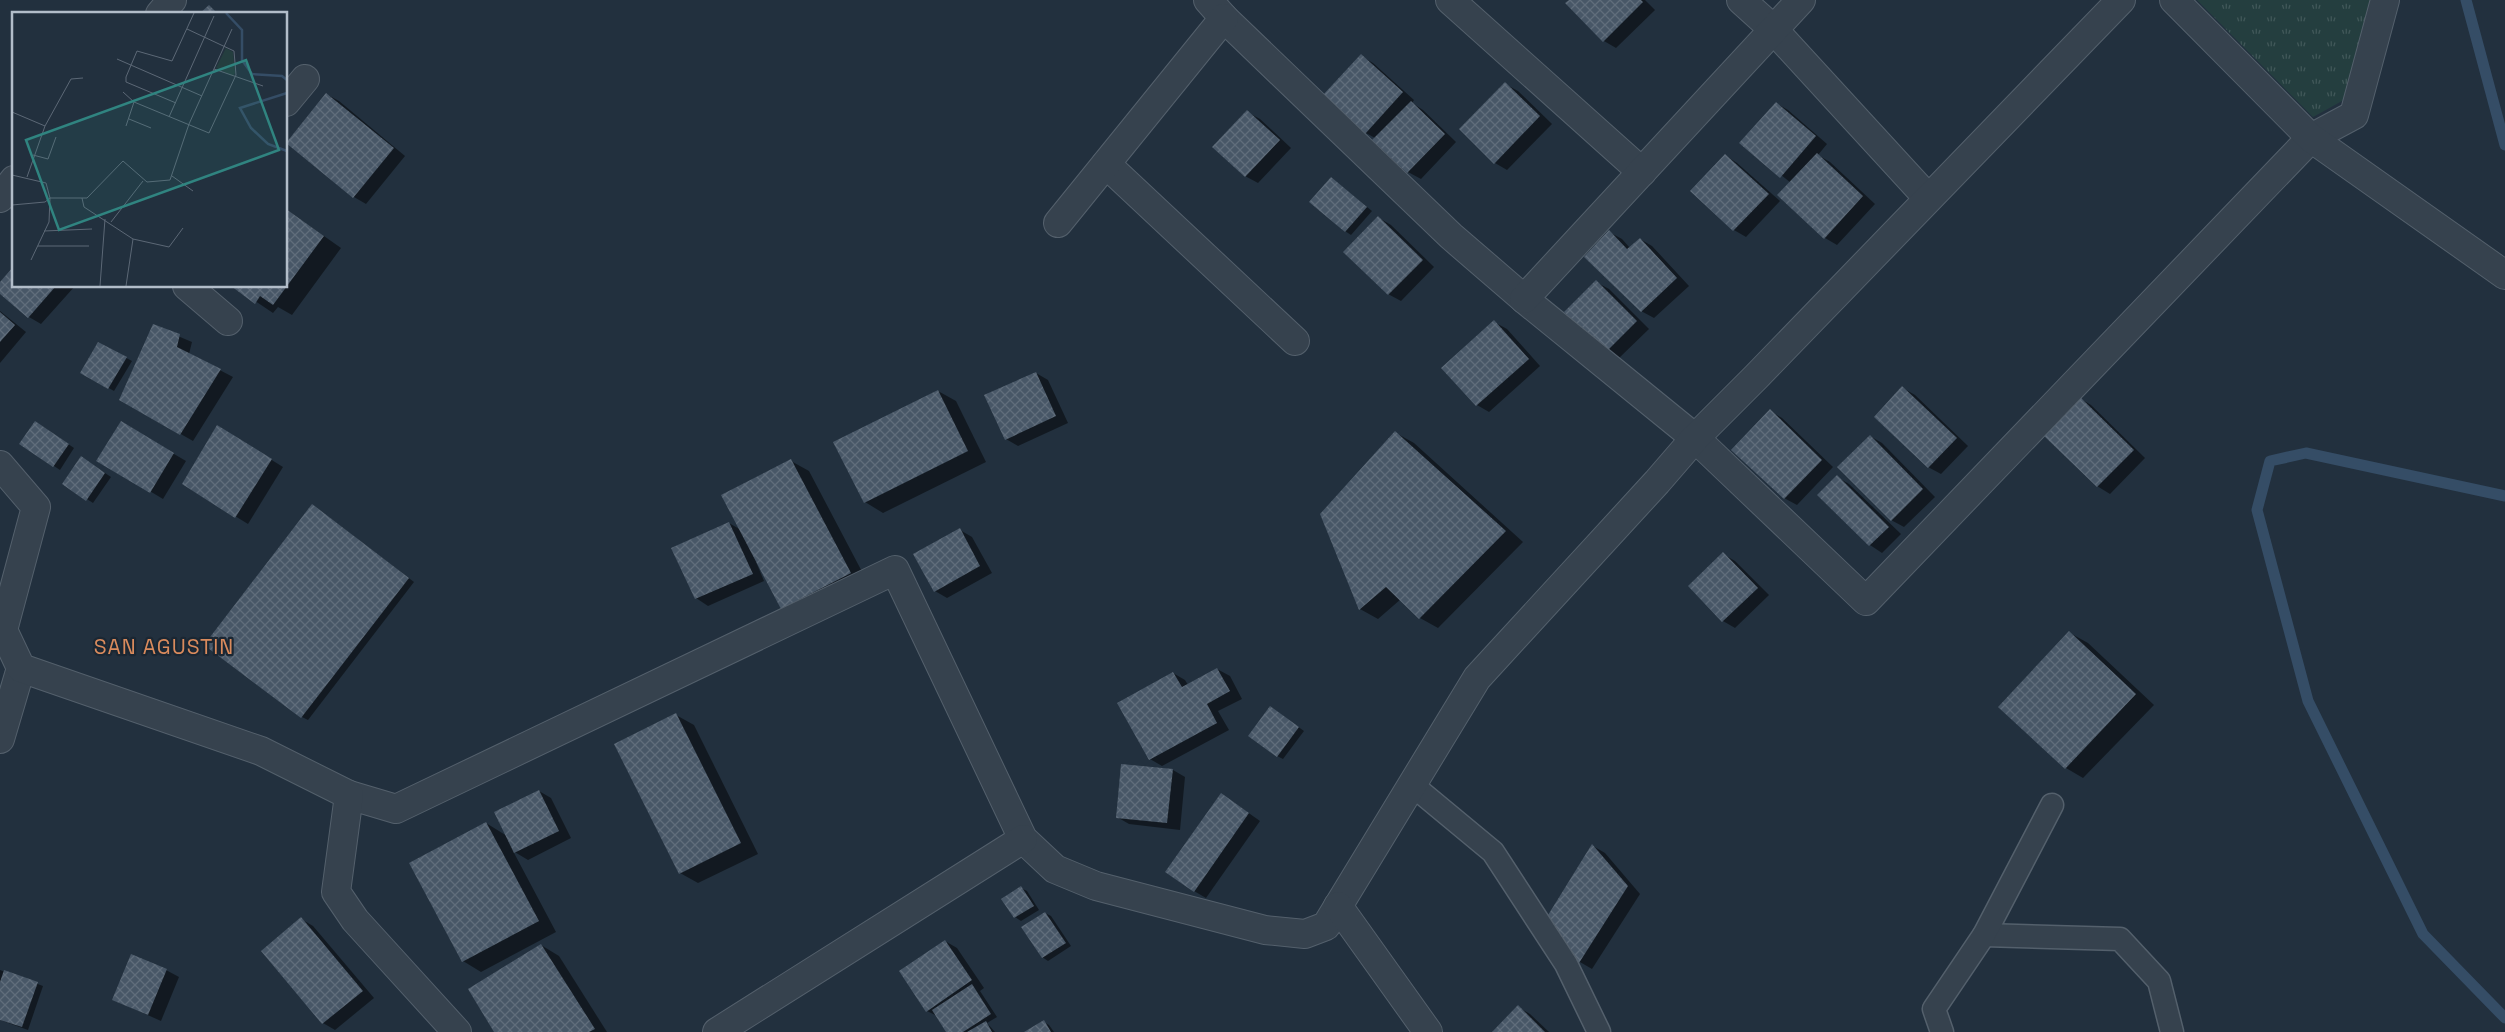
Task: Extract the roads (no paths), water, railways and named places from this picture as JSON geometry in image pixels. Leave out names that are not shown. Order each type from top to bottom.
[{"type":"street","points":[[162,12],[172,0]]},
{"type":"street","points":[[1450,0],[1642,172]]},
{"type":"street","points":[[1741,0],[1772,28],[1928,198]]},
{"type":"street","points":[[1524,299],[1772,28],[1801,0]]},
{"type":"street","points":[[10,673],[261,751],[348,795],[396,809],[894,570],[1023,839],[1055,869],[1096,886],[1264,930],[1305,934],[1326,926],[1477,678],[1658,482],[1695,438],[2121,0]]},
{"type":"street","points":[[2174,0],[2311,138],[2505,275]]},
{"type":"street","points":[[1058,223],[1106,164],[1216,9],[1451,236],[1524,299],[1695,438],[1866,601],[2311,138],[2354,115],[2385,0]]},
{"type":"street","points":[[288,100],[305,79]]},
{"type":"street","points":[[1106,164],[1295,342]]},
{"type":"street","points":[[189,288],[228,321]]},
{"type":"street","points":[[0,465],[36,508],[3,630],[10,673],[0,739]]},
{"type":"street","points":[[348,795],[336,892],[355,920],[457,1032]]},
{"type":"street","points":[[717,1032],[1023,839]]},
{"type":"street","points":[[1338,906],[1428,1032]]},
{"type":"lane","points":[[1411,784],[1493,852],[1566,964],[1599,1032]]},
{"type":"lane","points":[[1942,1032],[1934,1009],[1984,935],[2052,805]]},
{"type":"lane","points":[[1984,935],[2120,939],[2159,981],[2172,1032]]},
{"type":"waterway","points":[[2466,0],[2505,145]]},
{"type":"waterway","points":[[2505,496],[2306,453],[2270,461],[2257,510],[2308,701],[2423,934],[2505,1018]]},
{"type":"district","name":"SAN AGUSTIN","points":[[164,647]]}]
